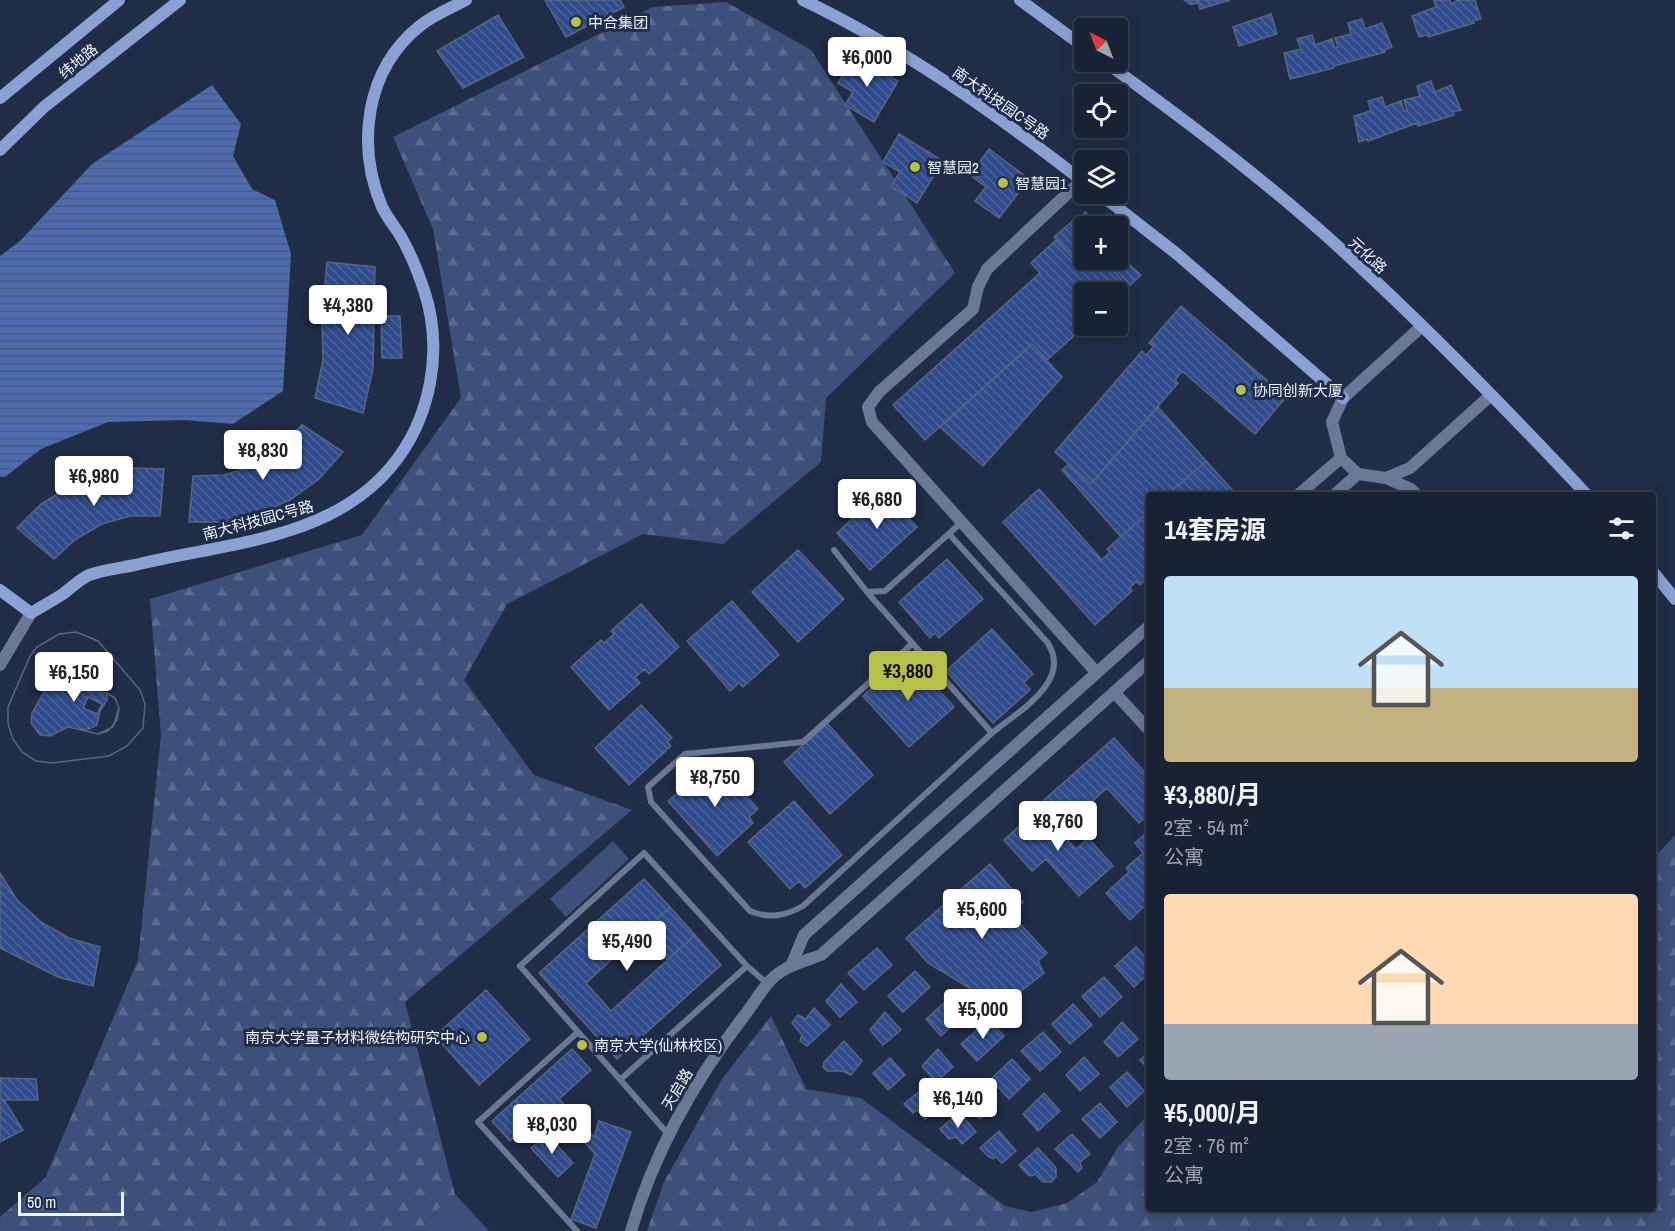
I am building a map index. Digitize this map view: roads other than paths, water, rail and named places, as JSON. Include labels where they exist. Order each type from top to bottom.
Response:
[{"type":"street","name":"纬地路","points":[[0,98],[119,0]]},
{"type":"street","name":"纬地路","points":[[0,150],[44,107],[180,0]]},
{"type":"street","name":"南大科技园C号路","points":[[31,613],[88,576],[236,543],[318,521],[366,492],[403,451],[426,400],[433,364],[432,327],[418,274],[401,236],[383,210],[373,184],[367,156],[368,114],[379,81],[396,52],[421,25],[466,0]]},
{"type":"street","name":"南大科技园C号路","points":[[804,0],[858,26],[1006,123],[1074,174]]},
{"type":"street","points":[[1020,0],[1074,39]]},
{"type":"street","name":"元化路","points":[[1118,72],[1254,175],[1356,263],[1491,395],[1584,492]]},
{"type":"street","points":[[1074,189],[987,269],[978,287],[973,309],[879,392],[868,407],[872,422],[1096,672]]},
{"type":"street","points":[[1113,204],[1177,254],[1342,399]]},
{"type":"street","points":[[1414,492],[1386,478],[1358,474],[1341,458],[1332,422],[1342,399],[1421,327]]},
{"type":"street","points":[[1386,478],[1410,468],[1491,395]]},
{"type":"street","points":[[1301,492],[1341,458]]},
{"type":"street","points":[[1337,492],[1358,474]]},
{"type":"street","points":[[1656,576],[1675,599]]},
{"type":"street","points":[[0,590],[31,613],[0,665]]},
{"type":"street","points":[[792,966],[804,935],[1146,629]]},
{"type":"street","points":[[772,981],[792,966],[821,955],[1146,664]]},
{"type":"street","points":[[1114,692],[1146,727]]},
{"type":"street","name":"天启路","points":[[630,1231],[643,1190],[668,1134],[715,1054],[772,981]]},
{"type":"lane","points":[[867,592],[885,591],[962,522]]},
{"type":"lane","points":[[912,644],[803,742],[685,754],[648,787],[651,802],[750,911],[766,916],[784,915],[803,906],[1047,685],[1054,673],[1055,660],[1047,642],[949,534]]},
{"type":"lane","points":[[834,550],[867,592],[992,734]]},
{"type":"lane","points":[[668,1134],[520,966],[644,853],[747,966],[772,981]]},
{"type":"lane","points":[[621,1079],[747,966]]},
{"type":"lane","points":[[578,1032],[478,1122],[578,1231]]},
{"type":"place","name":"中合集团","points":[[576,22]]},
{"type":"place","name":"智慧园2","points":[[915,167]]},
{"type":"place","name":"智慧园1","points":[[1003,183]]},
{"type":"place","name":"协同创新大厦","points":[[1241,390]]},
{"type":"place","name":"南京大学量子材料微结构研究中心","points":[[482,1037]]},
{"type":"place","name":"南京大学(仙林校区)","points":[[582,1045]]}]
